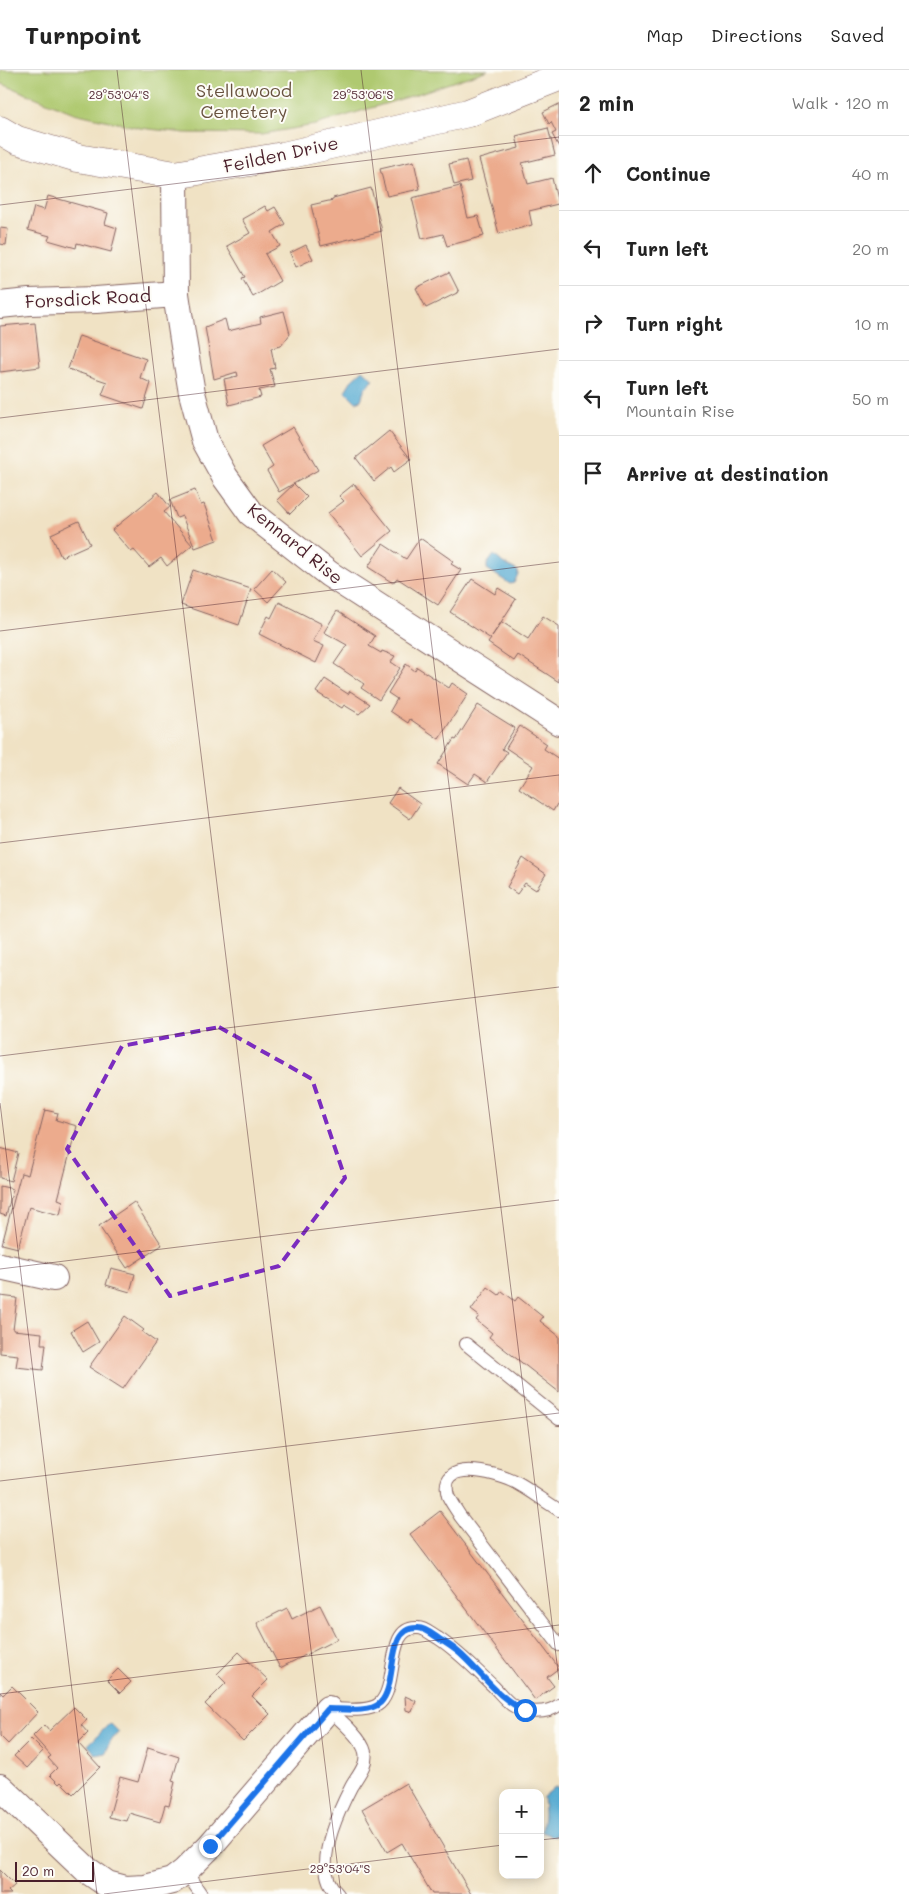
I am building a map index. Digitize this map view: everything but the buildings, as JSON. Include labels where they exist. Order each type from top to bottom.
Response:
[{"type":"street","name":"Feilden Drive","points":[[0,130],[17,140],[78,158],[175,175],[283,156],[468,113],[559,76]]},
{"type":"street","name":"Kennard Rise","points":[[175,175],[176,294],[192,393],[205,441],[225,477],[251,513],[329,574],[559,722]]},
{"type":"street","name":"Forsdick Road","points":[[0,305],[176,294]]},
{"type":"street","points":[[0,1266],[54,1278]]},
{"type":"street","points":[[0,1786],[87,1870],[107,1884],[126,1889],[145,1888],[172,1881],[185,1871],[222,1832],[328,1709]]},
{"type":"lane","points":[[466,1344],[559,1419]]},
{"type":"lane","points":[[559,1510],[514,1481],[492,1473],[463,1470],[450,1478],[447,1485],[448,1495],[460,1516],[559,1645]]},
{"type":"lane","points":[[328,1709],[366,1709],[380,1704],[387,1691],[393,1671],[396,1643],[401,1633],[409,1628],[420,1628],[456,1650],[512,1705],[537,1712],[559,1705]]},
{"type":"lane","points":[[328,1709],[364,1747],[366,1755],[362,1769],[338,1816],[325,1856],[330,1883],[338,1894]]},
{"type":"lane","points":[[185,1871],[201,1894]]},
{"type":"highlighted area","points":[[219,1027],[312,1079],[345,1178],[279,1266],[170,1296],[67,1149],[122,1046]]},
{"type":"green space","name":"Stellawood Cemetery","points":[[0,70],[488,70],[315,125],[261,134],[185,133],[140,128],[74,113],[0,83]]},
{"type":"water","points":[[363,370],[374,380],[365,388],[361,400],[356,402],[345,391],[351,381]]},
{"type":"water","points":[[494,555],[503,563],[518,571],[514,583],[510,584],[487,569],[487,564]]},
{"type":"water","points":[[110,1723],[119,1732],[109,1743],[106,1753],[96,1755],[88,1745]]},
{"type":"water","points":[[555,1787],[559,1788],[559,1827],[555,1837],[544,1833],[544,1796]]},
{"type":"route","points":[[210,1846],[328,1709],[366,1709],[380,1704],[387,1691],[393,1671],[396,1643],[401,1633],[409,1628],[420,1628],[429,1632],[456,1650],[512,1705],[525,1710]]}]
